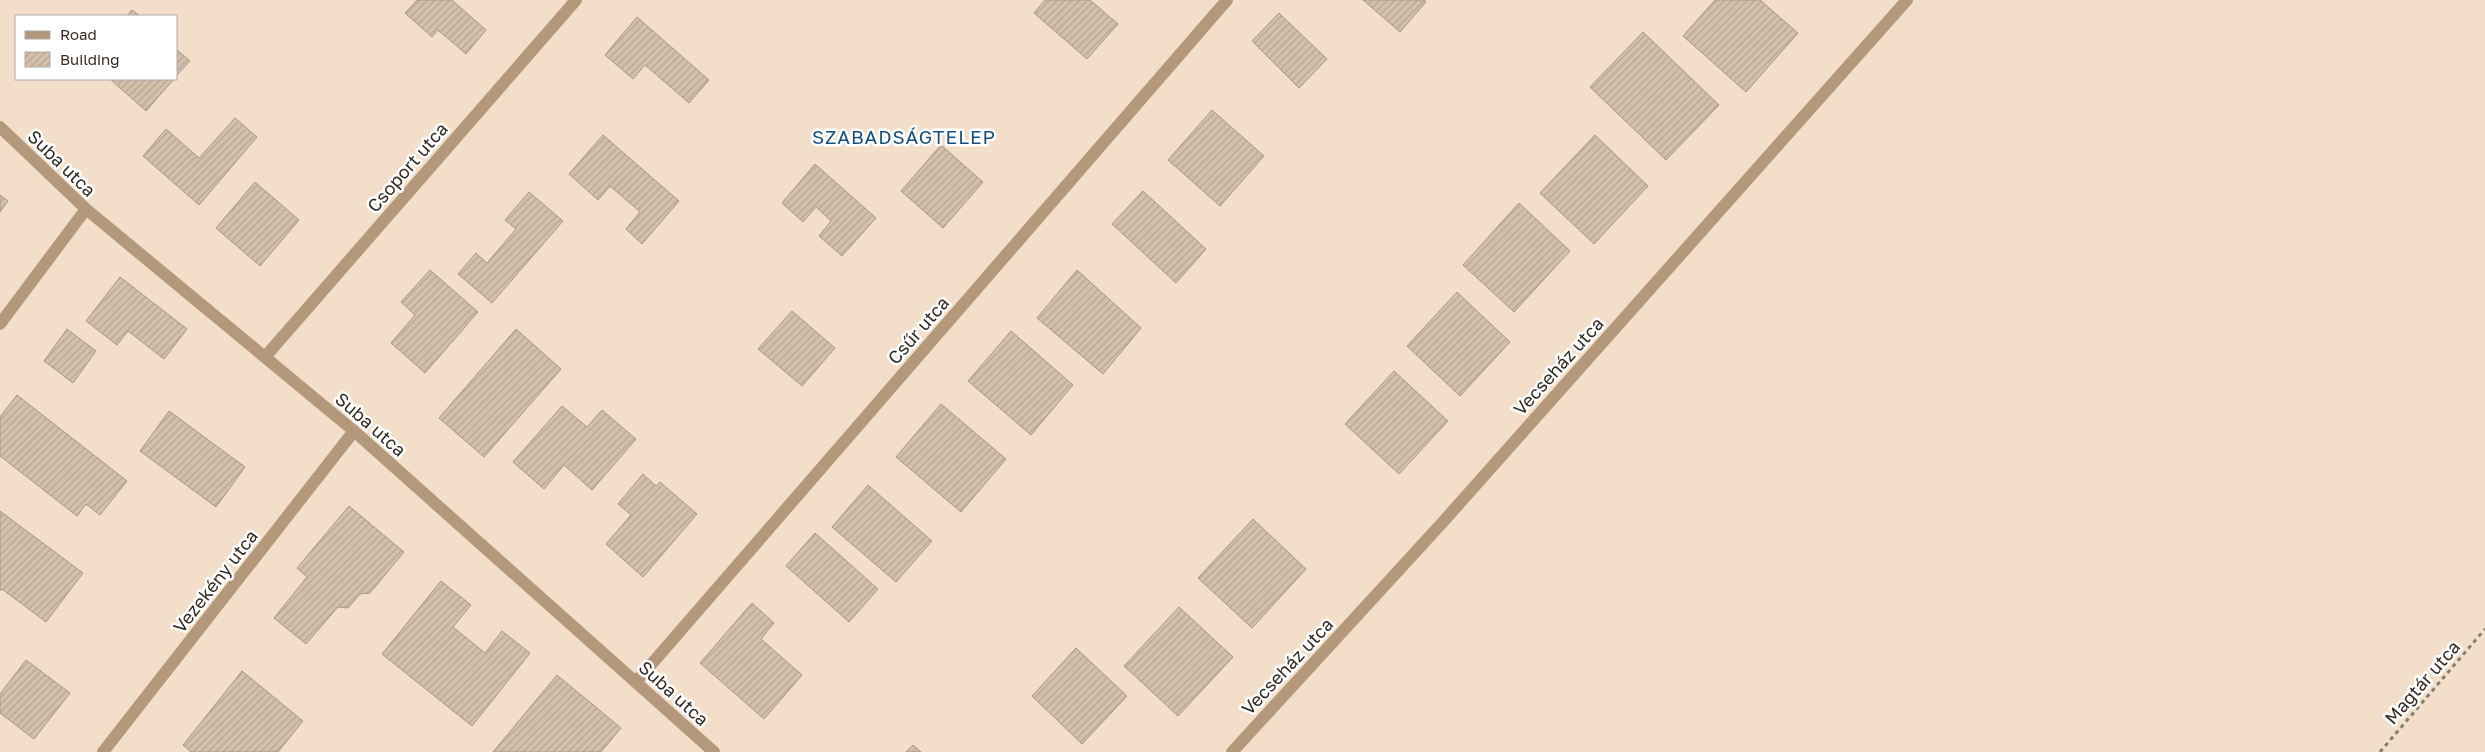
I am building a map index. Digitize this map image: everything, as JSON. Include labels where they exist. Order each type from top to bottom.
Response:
[{"type":"street","name":"Csoport utca","points":[[265,357],[576,0]]},
{"type":"street","name":"Csűr utca","points":[[636,682],[1227,0]]},
{"type":"street","name":"Vecseház utca","points":[[1232,752],[1442,523],[1907,0]]},
{"type":"street","name":"Suba utca","points":[[0,127],[86,210],[354,431],[714,752]]},
{"type":"street","points":[[0,324],[86,210]]},
{"type":"street","name":"Vezekény utca","points":[[102,752],[354,431]]},
{"type":"path","name":"Magtár utca","points":[[2380,752],[2485,629]]},
{"type":"building","points":[[417,0],[452,0],[486,30],[466,54],[438,30],[432,37],[405,13]]},
{"type":"building","points":[[1045,0],[1090,0],[1118,24],[1087,59],[1034,13]]},
{"type":"building","points":[[1363,0],[1424,0],[1426,2],[1400,32]]},
{"type":"building","points":[[1715,0],[1760,0],[1798,33],[1746,92],[1683,36]]},
{"type":"building","points":[[132,10],[139,15],[128,15]]},
{"type":"building","points":[[1279,13],[1327,59],[1299,88],[1252,41]]},
{"type":"building","points":[[637,17],[709,80],[689,103],[645,65],[633,79],[605,55]]},
{"type":"building","points":[[1643,32],[1719,105],[1666,160],[1590,87]]},
{"type":"building","points":[[178,51],[190,61],[178,74]]},
{"type":"building","points":[[111,80],[173,80],[146,111]]},
{"type":"building","points":[[1212,110],[1264,156],[1220,206],[1168,160]]},
{"type":"building","points":[[235,118],[257,137],[199,205],[143,156],[166,129],[199,158]]},
{"type":"building","points":[[603,135],[679,201],[642,244],[626,229],[640,212],[610,186],[598,200],[569,174]]},
{"type":"building","points":[[1595,135],[1648,186],[1594,244],[1540,193]]},
{"type":"building","points":[[941,145],[983,182],[943,228],[901,191]]},
{"type":"building","points":[[815,164],[876,218],[842,256],[819,236],[831,221],[816,207],[803,222],[782,203]]},
{"type":"building","points":[[255,182],[299,220],[260,266],[216,228]]},
{"type":"building","points":[[1143,191],[1206,249],[1176,283],[1112,224]]},
{"type":"building","points":[[529,192],[563,221],[492,303],[458,274],[476,253],[487,263],[516,229],[505,220]]},
{"type":"building","points":[[0,195],[8,201],[0,212]]},
{"type":"building","points":[[1519,203],[1570,251],[1514,312],[1463,265]]},
{"type":"building","points":[[430,270],[478,312],[425,373],[391,343],[415,315],[401,302]]},
{"type":"building","points":[[1077,270],[1141,328],[1103,374],[1037,318]]},
{"type":"building","points":[[120,277],[187,329],[164,359],[128,331],[117,345],[86,321]]},
{"type":"building","points":[[1457,292],[1510,342],[1460,396],[1407,346]]},
{"type":"building","points":[[792,311],[835,348],[802,386],[758,349]]},
{"type":"building","points":[[67,329],[96,351],[73,383],[44,361]]},
{"type":"building","points":[[516,329],[561,369],[484,457],[439,418]]},
{"type":"building","points":[[1011,331],[1073,385],[1031,435],[968,381]]},
{"type":"building","points":[[1394,371],[1448,421],[1399,474],[1345,424]]},
{"type":"building","points":[[17,395],[127,481],[100,515],[86,504],[77,516],[0,456],[0,417]]},
{"type":"building","points":[[941,404],[1006,459],[961,512],[896,457]]},
{"type":"building","points":[[562,406],[587,427],[602,410],[636,439],[592,490],[564,465],[544,489],[513,462]]},
{"type":"building","points":[[169,411],[245,467],[216,507],[140,451]]},
{"type":"building","points":[[643,474],[656,486],[660,482],[697,514],[643,577],[606,544],[631,515],[618,504]]},
{"type":"building","points":[[868,485],[932,541],[896,582],[832,527]]},
{"type":"building","points":[[349,506],[404,552],[370,593],[360,594],[348,608],[338,607],[306,644],[274,618],[307,577],[297,568]]},
{"type":"building","points":[[0,511],[83,573],[46,622],[2,589],[0,591]]},
{"type":"building","points":[[1253,519],[1306,569],[1252,628],[1198,578]]},
{"type":"building","points":[[815,533],[878,589],[849,622],[786,566]]},
{"type":"building","points":[[441,581],[471,605],[453,627],[485,653],[502,631],[530,653],[472,726],[382,654]]},
{"type":"building","points":[[752,603],[774,623],[761,639],[802,675],[764,719],[700,663]]},
{"type":"building","points":[[1179,607],[1233,657],[1178,716],[1124,666]]},
{"type":"building","points":[[1076,648],[1127,696],[1082,744],[1032,696]]},
{"type":"building","points":[[26,660],[70,693],[34,739],[0,713],[0,694]]},
{"type":"building","points":[[242,671],[303,721],[278,752],[191,752],[183,745]]},
{"type":"building","points":[[557,675],[621,728],[601,752],[493,752]]},
{"type":"building","points":[[913,745],[921,752],[906,752]]},
{"type":"district","name":"SZABADSÁGTELEP","points":[[904,136]]}]
